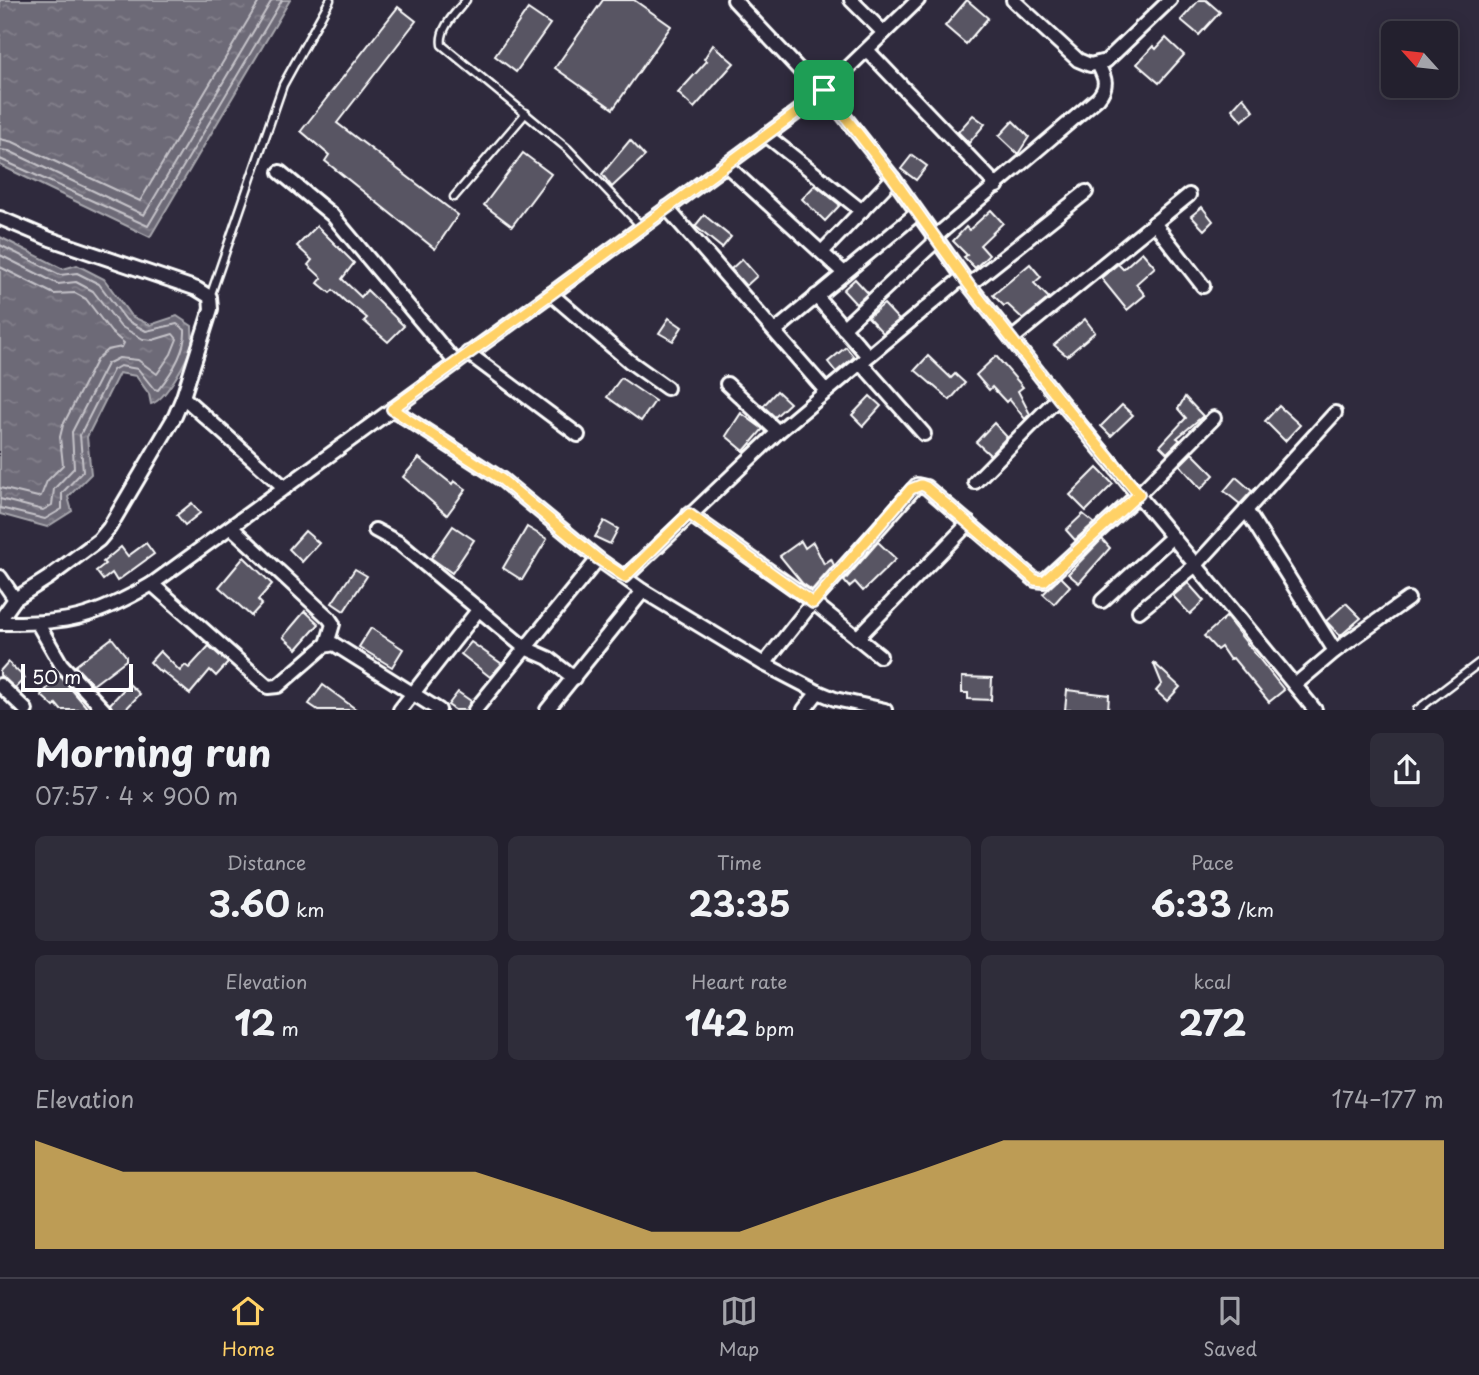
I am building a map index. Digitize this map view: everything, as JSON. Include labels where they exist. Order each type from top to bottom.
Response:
[{"type":"street","points":[[0,218],[50,239],[197,289],[210,297],[211,309],[183,397],[161,442],[109,528],[88,549],[15,598],[0,622],[38,624],[76,619],[100,612],[152,584],[803,108],[811,94],[808,79],[734,0]]},
{"type":"street","points":[[851,0],[884,33]]},
{"type":"street","points":[[811,94],[824,90],[918,0]]},
{"type":"street","points":[[1013,0],[1078,60],[1090,65],[1106,61],[1170,0]]},
{"type":"street","points":[[867,50],[997,186]]},
{"type":"street","points":[[843,328],[936,239],[1104,91],[1106,79],[1098,64]]},
{"type":"street","points":[[824,90],[893,178],[966,281],[1058,398],[1315,710]]},
{"type":"street","points":[[766,135],[862,211]]},
{"type":"street","points":[[726,164],[844,273]]},
{"type":"street","points":[[281,172],[332,215],[456,363]]},
{"type":"street","points":[[822,252],[893,178]]},
{"type":"street","points":[[625,577],[689,514],[826,391],[966,281],[1086,192]]},
{"type":"street","points":[[1013,338],[1189,195]]},
{"type":"street","points":[[667,208],[826,391]]},
{"type":"street","points":[[775,331],[917,213]]},
{"type":"street","points":[[1154,223],[1203,286]]},
{"type":"street","points":[[551,294],[629,361],[667,388]]},
{"type":"street","points":[[816,296],[924,434]]},
{"type":"street","points":[[468,354],[578,435]]},
{"type":"street","points":[[727,384],[778,432]]},
{"type":"street","points":[[183,397],[285,488]]},
{"type":"street","points":[[975,482],[1058,398]]},
{"type":"street","points":[[392,409],[501,479],[598,559],[643,591],[764,664],[818,692],[859,707],[885,710]]},
{"type":"street","points":[[1139,611],[1197,564],[1335,413]]},
{"type":"street","points":[[764,664],[813,603],[917,485],[926,487],[1035,580],[1044,581],[1139,494],[1214,418]]},
{"type":"street","points":[[1246,510],[1335,650]]},
{"type":"street","points":[[689,514],[813,603],[880,656]]},
{"type":"street","points":[[857,638],[969,523]]},
{"type":"street","points":[[152,584],[268,687],[278,686],[327,644],[333,624],[231,527]]},
{"type":"street","points":[[374,530],[398,543],[524,648],[548,658],[574,678]]},
{"type":"street","points":[[1102,601],[1172,537]]},
{"type":"street","points":[[475,710],[598,559]]},
{"type":"street","points":[[0,577],[15,598]]},
{"type":"street","points":[[547,710],[643,591]]},
{"type":"street","points":[[1296,684],[1335,650],[1408,598]]},
{"type":"street","points":[[400,710],[479,609]]},
{"type":"street","points":[[38,624],[52,653],[104,710]]},
{"type":"street","points":[[327,644],[341,648],[439,710]]},
{"type":"street","points":[[0,685],[17,708]]},
{"type":"street","points":[[804,710],[818,692]]},
{"type":"lane","points":[[210,297],[279,96],[295,59],[330,0]]},
{"type":"lane","points":[[466,0],[443,30],[440,38],[442,45],[568,149],[642,227]]},
{"type":"lane","points":[[454,197],[526,113]]},
{"type":"lane","points":[[1417,710],[1479,663]]},
{"type":"water","points":[[0,0],[290,0],[150,237],[0,165]]},
{"type":"water","points":[[0,237],[63,269],[77,265],[104,279],[131,316],[150,325],[177,316],[192,326],[192,343],[186,358],[176,378],[157,401],[151,404],[149,394],[136,376],[119,373],[87,437],[91,474],[68,497],[72,511],[47,527],[0,514]]},
{"type":"building","points":[[603,0],[634,0],[671,26],[613,109],[555,68]]},
{"type":"building","points":[[967,0],[988,18],[966,44],[945,26]]},
{"type":"building","points":[[1199,0],[1206,0],[1220,12],[1199,35],[1181,20]]},
{"type":"building","points":[[398,7],[416,21],[337,123],[458,215],[435,249],[325,161],[329,155],[301,131]]},
{"type":"building","points":[[528,9],[550,24],[516,72],[495,56]]},
{"type":"building","points":[[1166,38],[1184,55],[1159,83],[1137,64],[1153,46],[1156,49]]},
{"type":"building","points":[[713,45],[734,63],[694,108],[678,93],[707,61],[704,59]]},
{"type":"building","points":[[1243,97],[1254,111],[1242,121],[1232,109]]},
{"type":"building","points":[[973,115],[985,124],[969,143],[958,132]]},
{"type":"building","points":[[1013,121],[1029,137],[1018,154],[999,136]]},
{"type":"building","points":[[630,140],[645,156],[612,187],[602,174]]},
{"type":"building","points":[[523,153],[551,174],[512,226],[484,205]]},
{"type":"building","points":[[912,155],[927,166],[916,180],[901,169]]},
{"type":"building","points":[[815,185],[840,205],[825,221],[802,199]]},
{"type":"building","points":[[1202,207],[1213,221],[1204,230],[1191,216]]},
{"type":"building","points":[[991,210],[1003,223],[980,245],[989,255],[975,268],[953,241],[966,227],[969,230]]},
{"type":"building","points":[[704,215],[731,237],[722,248],[695,226]]},
{"type":"building","points":[[317,226],[354,263],[342,279],[361,297],[367,290],[404,326],[388,342],[364,321],[367,318],[333,290],[330,293],[318,283],[322,278],[308,265],[312,260],[297,246]]},
{"type":"building","points":[[1142,252],[1155,267],[1136,284],[1145,295],[1127,310],[1101,278],[1118,264],[1123,269]]},
{"type":"building","points":[[742,259],[757,276],[746,286],[731,269]]},
{"type":"building","points":[[1030,264],[1041,277],[1034,283],[1049,298],[1023,319],[993,295]]},
{"type":"building","points":[[855,279],[868,293],[856,304],[843,290]]},
{"type":"building","points":[[884,304],[899,320],[883,333],[868,317]]},
{"type":"building","points":[[669,318],[682,327],[673,341],[659,333]]},
{"type":"building","points":[[1085,319],[1095,332],[1067,356],[1054,345]]},
{"type":"building","points":[[846,347],[854,357],[836,372],[828,362]]},
{"type":"building","points":[[928,356],[951,378],[955,374],[965,383],[950,400],[915,370]]},
{"type":"building","points":[[996,356],[1023,387],[1018,391],[1030,414],[1025,419],[1009,399],[1006,402],[992,387],[989,390],[976,375]]},
{"type":"building","points":[[621,378],[655,401],[641,421],[607,397]]},
{"type":"building","points":[[777,391],[790,403],[775,417],[763,406]]},
{"type":"building","points":[[870,396],[881,406],[863,426],[852,415]]},
{"type":"building","points":[[1185,397],[1203,416],[1177,438],[1180,440],[1167,453],[1160,446],[1186,418],[1178,409]]},
{"type":"building","points":[[1122,405],[1133,415],[1111,436],[1101,426]]},
{"type":"building","points":[[1279,406],[1300,425],[1285,441],[1265,421]]},
{"type":"building","points":[[741,413],[763,429],[744,451],[726,436]]},
{"type":"building","points":[[994,423],[1007,437],[990,455],[976,442]]},
{"type":"building","points":[[1192,453],[1214,475],[1201,489],[1180,465]]},
{"type":"building","points":[[419,458],[452,484],[454,481],[466,489],[447,515],[403,477]]},
{"type":"building","points":[[1097,468],[1113,484],[1086,511],[1070,495]]},
{"type":"building","points":[[1236,477],[1252,491],[1240,504],[1224,491]]},
{"type":"building","points":[[192,503],[200,513],[185,525],[177,515]]},
{"type":"building","points":[[1083,514],[1094,523],[1075,540],[1066,530]]},
{"type":"building","points":[[604,521],[618,529],[610,544],[595,537]]},
{"type":"building","points":[[453,526],[474,540],[452,573],[431,558]]},
{"type":"building","points":[[527,527],[547,539],[522,580],[503,568]]},
{"type":"building","points":[[305,531],[319,543],[302,562],[289,549]]},
{"type":"building","points":[[1102,539],[1110,548],[1079,583],[1068,574]]},
{"type":"building","points":[[801,541],[805,548],[813,542],[824,564],[831,559],[834,565],[812,590],[802,583],[780,556]]},
{"type":"building","points":[[878,542],[896,559],[863,591],[855,582],[849,587],[844,581]]},
{"type":"building","points":[[146,543],[154,554],[117,581],[112,573],[103,580],[96,571],[121,547],[128,556]]},
{"type":"building","points":[[244,557],[272,584],[258,600],[262,604],[251,616],[219,587]]},
{"type":"building","points":[[355,569],[367,576],[344,611],[332,603]]},
{"type":"building","points":[[1061,577],[1070,586],[1054,604],[1043,594]]},
{"type":"building","points":[[1188,583],[1204,601],[1190,614],[1173,596]]},
{"type":"building","points":[[1346,603],[1361,618],[1340,636],[1326,621]]},
{"type":"building","points":[[305,611],[319,624],[297,649],[283,637]]},
{"type":"building","points":[[1226,617],[1284,690],[1269,702],[1233,658],[1230,660],[1221,647],[1217,650],[1204,636]]},
{"type":"building","points":[[371,628],[403,649],[392,667],[359,647]]},
{"type":"building","points":[[112,638],[126,656],[126,660],[93,685],[75,666]]},
{"type":"building","points":[[471,642],[502,664],[490,677],[461,654]]},
{"type":"building","points":[[209,646],[228,663],[216,676],[210,670],[190,694],[150,662],[160,651],[180,671],[185,665],[189,668]]},
{"type":"building","points":[[8,662],[25,678],[15,688],[0,675]]},
{"type":"building","points":[[1153,662],[1180,687],[1167,701],[1156,691],[1162,684]]},
{"type":"building","points":[[61,677],[89,710],[61,710],[41,695]]},
{"type":"building","points":[[962,677],[992,678],[991,700],[968,699],[968,693],[962,693]]},
{"type":"building","points":[[129,684],[140,694],[125,710],[113,710],[110,704]]},
{"type":"building","points":[[323,685],[357,710],[318,710],[309,704]]},
{"type":"building","points":[[1067,690],[1109,695],[1108,710],[1065,710]]},
{"type":"building","points":[[458,692],[471,701],[466,710],[455,710],[448,705]]},
{"type":"route","points":[[824,90],[893,178],[969,285],[1058,398],[1139,494],[1049,579],[1035,580],[921,485],[911,489],[813,603],[689,514],[625,577],[598,559],[501,479],[392,409],[803,108],[811,94],[824,90]]}]
